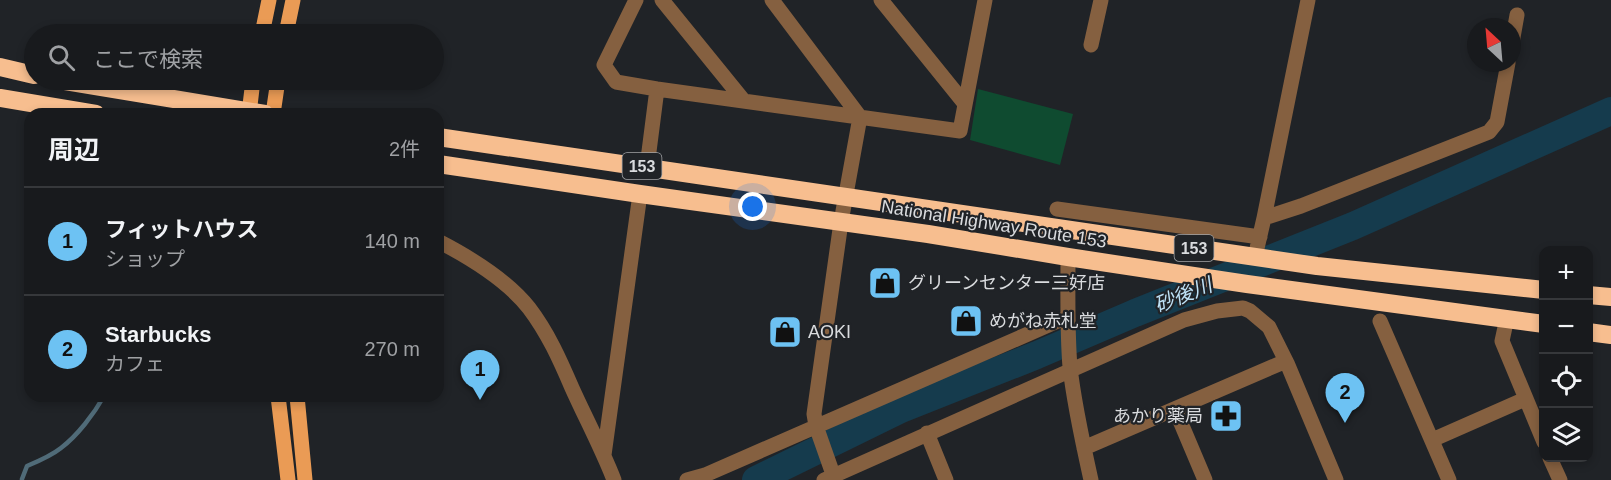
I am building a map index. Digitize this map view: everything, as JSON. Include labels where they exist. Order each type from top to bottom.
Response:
[{"type":"highway","points":[[0,67],[24,73]]},
{"type":"highway","points":[[118,90],[224,108]]},
{"type":"highway","points":[[0,98],[60,108]]},
{"type":"highway","name":"National Highway Route 153","points":[[444,138],[1317,266],[1539,289]]},
{"type":"highway","name":"National Highway Route 153","points":[[444,165],[928,234],[1247,284],[1539,323]]},
{"type":"highway","points":[[1593,295],[1611,297]]},
{"type":"highway","points":[[1593,333],[1611,335]]},
{"type":"main road","points":[[264,24],[269,0]]},
{"type":"main road","points":[[288,24],[293,0]]},
{"type":"main road","points":[[253,90],[254,108]]},
{"type":"main road","points":[[274,108],[277,90]]},
{"type":"main road","points":[[279,402],[288,480]]},
{"type":"main road","points":[[298,402],[305,480]]},
{"type":"street","points":[[636,0],[604,65],[616,82],[960,131],[985,0]]},
{"type":"street","points":[[662,0],[744,101]]},
{"type":"street","points":[[773,0],[860,117],[841,222],[814,414],[831,479],[927,433],[1184,320],[1217,311],[1243,308],[1269,327],[1336,480]]},
{"type":"street","points":[[881,0],[965,104]]},
{"type":"street","points":[[1091,45],[1101,0]]},
{"type":"street","points":[[1255,257],[1308,0]]},
{"type":"street","points":[[1264,218],[1301,206],[1489,132],[1497,122],[1506,72]]},
{"type":"street","points":[[646,167],[657,89]]},
{"type":"street","points":[[604,455],[640,194]]},
{"type":"street","points":[[1057,209],[1260,237]]},
{"type":"street","points":[[444,244],[468,256],[528,307],[557,353],[614,480]]},
{"type":"street","points":[[1068,257],[1067,317],[1071,370],[1091,480]]},
{"type":"street","points":[[1243,308],[1247,284]]},
{"type":"street","points":[[687,480],[705,475],[1067,317]]},
{"type":"street","points":[[1507,318],[1502,341],[1539,431]]},
{"type":"street","points":[[1380,321],[1449,480]]},
{"type":"street","points":[[1084,448],[1286,362]]},
{"type":"street","points":[[1432,440],[1525,399]]},
{"type":"street","points":[[1175,409],[1205,480]]},
{"type":"street","points":[[927,433],[946,480]]},
{"type":"street","points":[[1552,462],[1560,480]]},
{"type":"green space","points":[[978,89],[1073,114],[1060,165],[970,140]]},
{"type":"waterway","name":"砂後川","points":[[756,480],[901,409],[1353,226],[1611,111]]},
{"type":"waterway","points":[[22,479],[27,466],[61,448],[73,437],[100,402]]},
{"type":"place","name":"グリーンセンター三好店","points":[[885,283]]},
{"type":"place","name":"めがね赤札堂","points":[[966,321]]},
{"type":"place","name":"AOKI","points":[[785,332]]},
{"type":"place","name":"フィットハウス","points":[[480,400]]},
{"type":"place","name":"あかり薬局","points":[[1226,416]]},
{"type":"place","name":"Starbucks","points":[[1345,423]]}]
